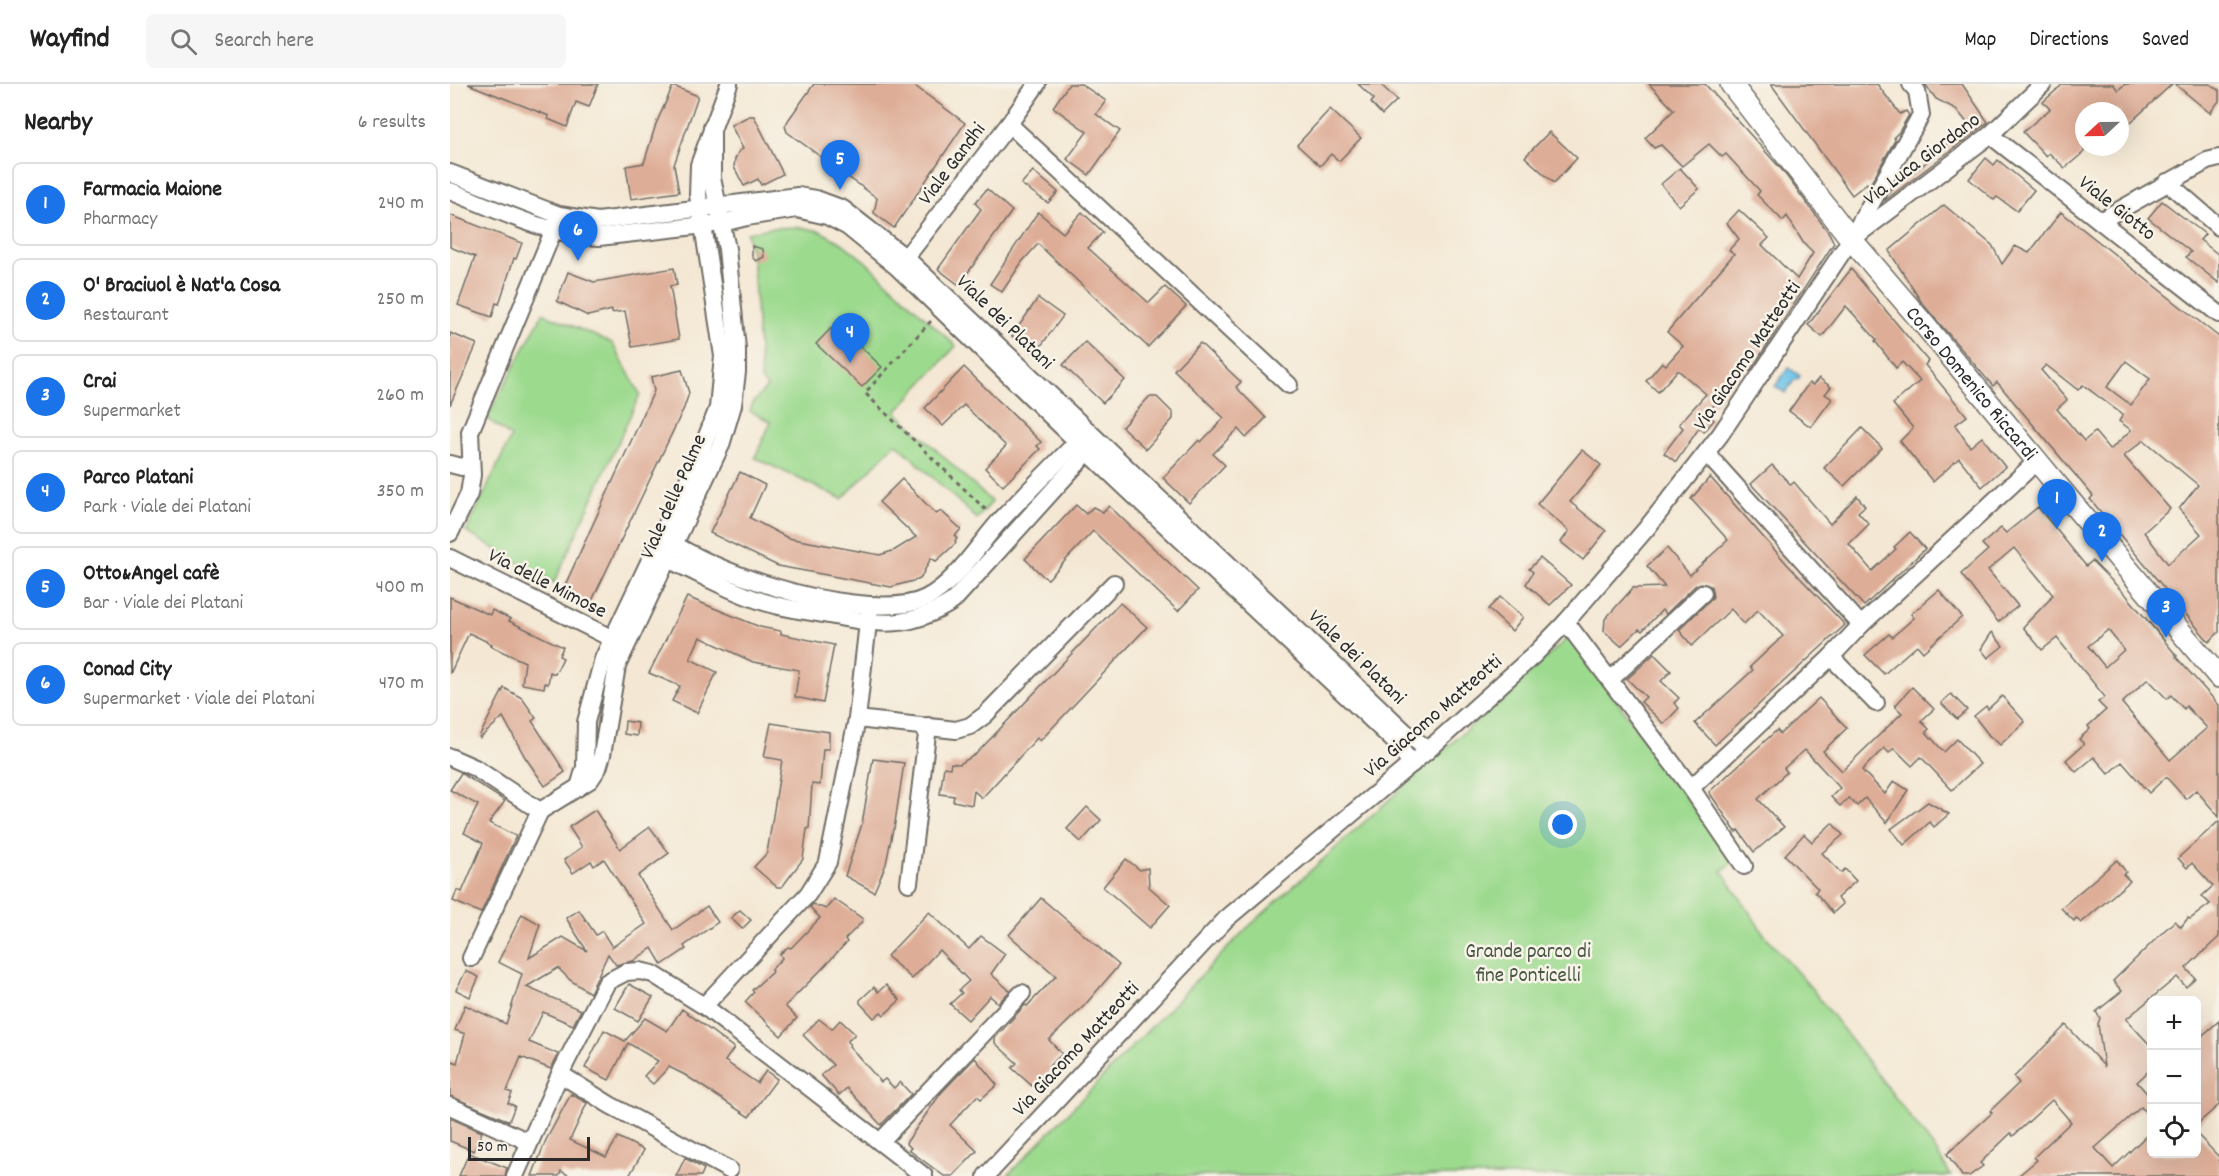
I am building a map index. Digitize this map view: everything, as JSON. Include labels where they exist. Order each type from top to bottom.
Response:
[{"type":"main road","name":"Corso Domenico Riccardi","points":[[1736,86],[1851,239],[1923,322],[2037,461],[2216,667]]},
{"type":"street","name":"Viale delle Palme","points":[[665,549],[718,408],[723,356],[701,217],[699,165],[729,84]]},
{"type":"street","name":"Viale Gandhi","points":[[902,263],[1037,84]]},
{"type":"street","points":[[1851,239],[1921,115],[1917,91],[1911,84]]},
{"type":"street","name":"Via Luca Giordano","points":[[1851,239],[1990,135],[2043,84]]},
{"type":"street","points":[[1009,124],[1289,385]]},
{"type":"street","name":"Viale delle Palme","points":[[540,811],[590,780],[598,768],[602,755],[618,642],[721,445],[733,405],[737,349],[727,249],[712,178],[712,127]]},
{"type":"street","name":"Viale Giotto","points":[[1990,135],[2219,314]]},
{"type":"street","points":[[2100,221],[2207,161],[2219,159]]},
{"type":"street","name":"Viale dei Platani","points":[[450,173],[556,223]]},
{"type":"street","points":[[2167,182],[2219,227]]},
{"type":"street","name":"Viale dei Platani","points":[[450,191],[599,237],[701,217],[719,215],[747,217],[798,209],[826,216],[848,227],[902,263],[1088,441],[1394,741],[1412,764]]},
{"type":"street","points":[[450,533],[469,494],[472,475],[470,432],[556,223]]},
{"type":"street","name":"Via Giacomo Matteotti","points":[[986,1176],[1226,919],[1412,764],[1535,654],[1566,622],[1646,529],[1707,453],[1851,239]]},
{"type":"street","name":"Viale dei Platani","points":[[902,263],[941,310],[1088,441],[1404,731],[1428,750]]},
{"type":"street","points":[[665,549],[779,589],[870,605],[910,604],[925,599],[942,588],[999,522],[1088,441]]},
{"type":"street","points":[[665,549],[740,593],[775,605],[867,623],[914,621],[933,614],[953,601],[1088,441]]},
{"type":"street","points":[[1707,453],[1861,626]]},
{"type":"street","points":[[1691,788],[2037,461]]},
{"type":"street","points":[[450,464],[462,467],[471,463]]},
{"type":"street","name":"Via delle Mimose","points":[[450,558],[618,642]]},
{"type":"street","points":[[856,719],[956,730],[970,726],[985,715],[1114,583]]},
{"type":"street","points":[[1610,681],[1703,593]]},
{"type":"street","points":[[704,1006],[808,894],[828,862],[856,719],[870,605]]},
{"type":"street","points":[[1566,622],[1691,788],[1744,866]]},
{"type":"street","points":[[1831,657],[1875,703]]},
{"type":"street","points":[[909,883],[928,726]]},
{"type":"street","points":[[450,757],[475,768],[540,811],[471,958]]},
{"type":"street","points":[[515,1176],[560,1074],[601,990],[607,982],[626,972],[640,970],[653,974],[704,1006],[924,1176]]},
{"type":"street","points":[[880,1142],[1022,993]]},
{"type":"street","points":[[560,1074],[610,1105],[729,1170]]},
{"type":"street","points":[[450,1106],[529,1142]]},
{"type":"path","points":[[941,310],[865,393],[994,518]]},
{"type":"green space","points":[[800,227],[820,231],[842,243],[865,261],[956,346],[896,412],[992,502],[977,519],[896,443],[842,499],[755,458],[771,422],[750,411],[753,403],[767,387],[761,380],[753,265],[747,233],[770,228]]},
{"type":"green space","points":[[543,313],[612,343],[640,394],[554,583],[466,532],[511,437],[487,418]]},
{"type":"green space","name":"Grande parco di fine Ponticelli","points":[[1570,636],[1733,862],[1722,871],[1764,934],[1812,989],[1934,1148],[1951,1176],[1007,1176],[1246,929]]},
{"type":"water","points":[[1789,368],[1800,376],[1785,393],[1775,386]]},
{"type":"building","points":[[468,84],[598,84],[589,107],[576,102],[567,127],[548,119],[549,116]]},
{"type":"building","points":[[814,84],[912,84],[965,123],[894,228],[874,213],[877,198],[787,132],[785,126]]},
{"type":"building","points":[[1069,84],[1081,84],[1106,101],[1096,114],[1120,131],[1089,175],[1067,159],[1087,132],[1053,107]]},
{"type":"building","points":[[1358,84],[1380,84],[1397,100],[1382,115],[1371,103],[1374,99]]},
{"type":"building","points":[[1649,84],[1705,84],[1782,170],[1834,243],[1750,371],[1747,368],[1706,414],[1714,420],[1704,432],[1699,428],[1676,462],[1664,453],[1683,428],[1679,424],[1706,394],[1679,371],[1658,392],[1646,381],[1662,362],[1666,365],[1683,346],[1667,332],[1734,254],[1729,250],[1739,239],[1727,223],[1739,210],[1769,238],[1762,245],[1797,279],[1813,253],[1804,244],[1787,216],[1783,221],[1757,195],[1760,191],[1726,154],[1722,157],[1709,144],[1682,166],[1661,145],[1654,148],[1645,138],[1674,110]]},
{"type":"building","points":[[1771,84],[1877,84],[1900,114],[1906,111],[1909,115],[1894,137],[1895,140],[1869,186],[1867,183],[1852,195]]},
{"type":"building","points":[[1925,84],[1962,84],[1988,122],[1884,201],[1904,167],[1907,176],[1969,125],[1956,109],[1936,99]]},
{"type":"building","points":[[2063,84],[2113,84],[2118,90],[2125,84],[2172,84],[2129,124],[2129,102],[2075,102],[2075,156],[2079,156],[2065,168],[2049,153],[2046,156],[2023,132],[2050,109],[2043,102]]},
{"type":"building","points":[[2175,84],[2210,84],[2219,90],[2219,101],[2210,113]]},
{"type":"building","points":[[673,86],[698,96],[674,165],[679,192],[631,199],[626,166],[644,163],[656,124]]},
{"type":"building","points":[[1330,109],[1361,138],[1339,161],[1331,154],[1320,166],[1297,145]]},
{"type":"building","points":[[749,116],[754,116],[783,174],[761,185],[758,179],[744,186],[734,167],[739,151],[743,149],[731,125]]},
{"type":"building","points":[[1549,132],[1577,158],[1554,183],[1525,157]]},
{"type":"building","points":[[1986,158],[1994,165],[1998,160],[2034,190],[2017,211],[1997,197],[1994,200],[1969,179]]},
{"type":"building","points":[[1680,168],[1699,189],[1679,206],[1661,184]]},
{"type":"building","points":[[1033,171],[1058,192],[1048,203],[1021,184]]},
{"type":"building","points":[[987,189],[1012,211],[959,285],[938,269],[981,209],[975,203]]},
{"type":"building","points":[[2162,201],[2205,234],[2200,240],[2219,255],[2219,283],[2186,257],[2191,252],[2148,218]]},
{"type":"building","points":[[1944,205],[1992,245],[2002,264],[2015,246],[2029,253],[2061,212],[2219,337],[2219,632],[2209,642],[2090,499],[2093,496],[1997,382],[1993,386],[1922,303],[1889,251]],"holes":[[[2126,361],[2150,379],[2131,405],[2107,387]],[[2046,365],[2078,390],[2083,385],[2123,415],[2119,421],[2131,430],[2110,450],[2095,432],[2084,441],[2057,409],[2067,400],[2041,370]],[[2144,440],[2198,485],[2179,509],[2201,534],[2168,564],[2144,532],[2170,509],[2124,456]]]},
{"type":"building","points":[[1038,212],[1063,233],[1082,212],[1103,232],[1088,248],[1149,303],[1165,287],[1186,306],[1148,347],[1038,244],[1022,262],[1002,292],[990,284]]},
{"type":"building","points":[[450,215],[522,243],[492,317],[458,305],[475,257],[450,247]]},
{"type":"building","points":[[752,246],[763,249],[764,257],[756,261],[752,257]]},
{"type":"building","points":[[674,268],[677,285],[670,286],[679,339],[632,347],[625,311],[612,313],[612,310],[588,316],[557,301],[568,272],[594,282]]},
{"type":"building","points":[[1851,269],[1928,361],[1925,365],[1967,416],[1955,425],[1970,447],[1982,437],[2005,467],[1982,487],[1959,458],[1933,482],[1900,441],[1913,428],[1893,404],[1920,381],[1902,362],[1896,368],[1875,341],[1877,340],[1846,306],[1822,337],[1808,325]]},
{"type":"building","points":[[1038,298],[1063,316],[1035,354],[1012,336]]},
{"type":"building","points":[[836,323],[882,367],[862,387],[816,344]]},
{"type":"building","points":[[450,333],[477,344],[450,405]]},
{"type":"building","points":[[1085,342],[1125,380],[1103,403],[1063,365]]},
{"type":"building","points":[[1200,343],[1241,382],[1236,387],[1266,418],[1246,438],[1238,429],[1213,454],[1225,465],[1189,503],[1163,478],[1199,440],[1201,442],[1224,418],[1174,370]]},
{"type":"building","points":[[964,367],[1041,442],[1037,446],[1040,449],[1003,486],[985,468],[1006,446],[964,405],[943,426],[925,408]]},
{"type":"building","points":[[682,370],[689,393],[684,408],[589,607],[561,594],[654,391],[651,377]]},
{"type":"building","points":[[1819,378],[1831,387],[1825,394],[1832,399],[1811,427],[1789,411],[1809,383],[1813,385]]},
{"type":"building","points":[[1149,397],[1157,397],[1173,413],[1173,419],[1146,449],[1122,427]]},
{"type":"building","points":[[1862,428],[1882,448],[1844,486],[1824,468]]},
{"type":"building","points":[[1582,450],[1601,465],[1570,502],[1606,531],[1583,560],[1561,542],[1569,531],[1537,504]]},
{"type":"building","points":[[1772,465],[1791,485],[1794,482],[1830,524],[1857,496],[1865,506],[1858,512],[1869,524],[1849,544],[1872,571],[1896,549],[1894,547],[1910,532],[1925,549],[1864,606],[1751,484]]},
{"type":"building","points":[[740,472],[765,485],[750,518],[788,538],[880,555],[895,550],[916,537],[879,502],[902,479],[936,514],[941,511],[961,529],[955,536],[956,543],[936,561],[931,558],[920,579],[891,587],[778,566],[710,533]]},
{"type":"building","points":[[1710,477],[1845,625],[1715,745],[1695,723],[1753,670],[1750,667],[1783,636],[1758,610],[1744,624],[1731,609],[1692,646],[1679,630],[1713,597],[1711,586],[1701,583],[1696,585],[1666,614],[1662,610],[1642,631],[1639,629],[1621,646],[1604,631],[1605,619],[1633,588],[1665,587],[1647,566],[1667,548],[1690,575],[1728,540],[1691,499]]},
{"type":"building","points":[[1076,505],[1086,514],[1093,507],[1103,512],[1109,506],[1198,590],[1178,611],[1093,531],[1048,579],[1044,577],[1025,559]]},
{"type":"building","points":[[2038,507],[2086,566],[2092,561],[2127,596],[2176,657],[2219,705],[2219,817],[2196,790],[2186,799],[2166,777],[2149,793],[2122,762],[2109,774],[2094,757],[2076,772],[2066,760],[2084,744],[2079,739],[2090,729],[2088,726],[2106,710],[2098,702],[2105,697],[2057,638],[2042,650],[2023,627],[2053,595],[2014,548],[1988,570],[2018,606],[1998,622],[1961,574],[1988,550],[1982,544],[2001,528],[2006,533]],"holes":[[[2108,630],[2124,650],[2105,667],[2088,646]],[[2148,679],[2167,699],[2171,695],[2184,709],[2186,706],[2207,728],[2170,760],[2122,703]]]},
{"type":"building","points":[[1540,558],[1571,585],[1550,605],[1526,584],[1533,572],[1529,569]]},
{"type":"building","points":[[1939,590],[1962,617],[1923,652],[1917,645],[1884,674],[1865,655],[1889,634],[1892,637],[1914,618],[1911,614]]},
{"type":"building","points":[[450,597],[490,615],[492,610],[511,619],[509,621],[563,647],[559,656],[563,658],[555,674],[550,672],[548,684],[545,683],[544,688],[522,684],[525,662],[490,646],[492,644],[469,633],[450,674]]},
{"type":"building","points":[[687,597],[760,627],[781,631],[781,634],[834,645],[823,703],[795,697],[799,670],[753,662],[700,637],[690,659],[717,672],[697,713],[672,701],[680,686],[649,673]]},
{"type":"building","points":[[1500,597],[1523,617],[1512,631],[1488,609]]},
{"type":"building","points":[[1120,603],[1147,627],[1040,741],[1037,738],[982,798],[974,791],[972,805],[953,801],[954,796],[940,794],[944,767],[950,768],[951,763],[960,764],[976,754]]},
{"type":"building","points":[[1992,632],[2003,646],[1988,658],[1981,649]]},
{"type":"building","points":[[1654,654],[1671,671],[1661,681],[1679,698],[1674,703],[1679,708],[1664,724],[1641,702],[1646,697],[1627,679]]},
{"type":"building","points":[[1912,687],[1934,709],[1921,721],[1929,729],[1926,732],[1944,752],[1957,739],[1980,764],[1952,790],[1921,757],[1912,766],[1894,748],[1889,753],[1884,748],[1862,770],[1885,794],[1894,781],[1908,790],[1887,823],[1865,798],[1857,806],[1849,798],[1840,806],[1831,797],[1840,788],[1805,750],[1784,768],[1787,772],[1758,799],[1784,827],[1754,852],[1738,830],[1736,832],[1709,792],[1777,730],[1780,734],[1819,698],[1847,728],[1823,751],[1842,771],[1902,713],[1895,706]]},
{"type":"building","points":[[504,688],[522,698],[536,718],[532,721],[565,772],[545,786],[525,757],[503,717],[479,737]]},
{"type":"building","points":[[1951,694],[1967,710],[1957,719],[1941,703]]},
{"type":"building","points":[[2002,696],[2025,722],[2000,745],[1991,738],[1974,716],[1986,706],[1988,709]]},
{"type":"building","points":[[625,721],[638,723],[637,736],[624,734]]},
{"type":"building","points":[[771,723],[829,732],[829,749],[823,749],[820,785],[812,784],[809,829],[807,829],[803,859],[782,887],[777,887],[754,867],[767,853],[782,760],[764,757]]},
{"type":"building","points":[[873,759],[904,763],[886,864],[874,892],[845,876],[862,824]]},
{"type":"building","points":[[461,773],[505,801],[489,823],[516,836],[481,913],[453,901],[457,890],[462,892],[483,843],[464,833],[478,805],[450,790]]},
{"type":"building","points":[[1928,802],[1949,814],[1934,827],[1930,822],[1904,845],[1891,829]]},
{"type":"building","points":[[1087,807],[1101,820],[1081,842],[1067,829]]},
{"type":"building","points":[[595,810],[620,849],[650,827],[669,853],[638,876],[673,930],[707,906],[718,922],[684,946],[686,949],[662,965],[652,948],[633,961],[616,965],[608,954],[590,993],[570,980],[558,968],[526,987],[581,1010],[573,1025],[543,1012],[529,1042],[558,1054],[551,1069],[521,1057],[507,1091],[512,1093],[508,1103],[515,1106],[509,1121],[450,1096],[450,1060],[457,1063],[465,1034],[455,1030],[465,1005],[506,1024],[522,974],[498,962],[522,914],[540,924],[529,958],[563,937],[587,951],[566,918],[579,910],[596,935],[602,931],[612,947],[646,924],[604,859],[594,866],[591,861],[573,873],[564,860],[582,847],[569,827]]},
{"type":"building","points":[[2219,821],[2219,937],[2186,968],[2195,978],[2186,987],[2177,977],[2154,996],[2147,996],[2147,1002],[2126,1019],[2147,1042],[2147,1073],[2137,1082],[2147,1093],[2147,1114],[2141,1107],[2095,1148],[2113,1168],[2147,1135],[2147,1158],[2201,1158],[2201,1138],[2219,1157],[2219,1176],[2018,1176],[2037,1160],[2034,1157],[2071,1122],[2052,1100],[2013,1136],[2011,1133],[1980,1163],[1983,1166],[1969,1176],[1962,1176],[1947,1154],[1992,1113],[1990,1111],[2019,1083],[2014,1077],[2066,1025],[2104,1066],[2098,1024],[2100,1018],[2096,1012],[2122,991],[2113,981],[2175,921],[2181,927],[2188,918],[2190,919],[2210,904],[2202,896],[2213,886],[2192,863],[2187,868],[2178,858]]},
{"type":"building","points":[[1832,823],[1843,835],[1822,853],[1841,873],[1845,869],[1856,881],[1837,898],[1843,904],[1833,913],[1815,892],[1818,889],[1785,855],[1804,834],[1812,842]]},
{"type":"building","points":[[1126,859],[1140,870],[1148,868],[1149,887],[1170,905],[1150,928],[1103,887]]},
{"type":"building","points":[[2117,860],[2126,872],[2123,874],[2130,881],[2081,923],[2076,918],[2074,921],[2061,908]]},
{"type":"building","points":[[1041,898],[1119,965],[1084,1006],[1049,1040],[1062,1054],[1049,1066],[1052,1070],[1032,1086],[1012,1068],[1017,1063],[995,1043],[995,1038],[1056,976],[1009,935]]},
{"type":"building","points":[[834,899],[863,919],[845,939],[847,942],[785,1006],[797,1018],[781,1036],[745,1002],[754,992],[752,990],[772,972],[771,970],[782,958],[780,954],[788,947],[791,948],[820,918],[810,907],[813,904],[826,909]]},
{"type":"building","points":[[740,910],[751,920],[742,929],[731,918]]},
{"type":"building","points":[[929,912],[969,949],[981,936],[1005,954],[991,974],[1010,991],[998,1003],[990,996],[968,1020],[950,1004],[962,993],[959,990],[969,981],[939,950],[912,979],[887,956]]},
{"type":"building","points":[[466,971],[479,977],[470,997],[456,990]]},
{"type":"building","points":[[629,984],[653,997],[638,1021],[615,1008]]},
{"type":"building","points":[[886,985],[900,1000],[884,1015],[881,1012],[874,1018],[860,1003],[860,1000],[874,987],[878,992]]},
{"type":"building","points":[[682,1009],[734,1048],[725,1061],[757,1083],[766,1071],[777,1079],[749,1117],[669,1067],[653,1084],[644,1076],[658,1061],[628,1043],[609,1080],[585,1068],[604,1030],[625,1041],[645,1018],[667,1031]]},
{"type":"building","points":[[819,1019],[832,1029],[840,1020],[855,1034],[847,1042],[849,1046],[881,1082],[885,1079],[894,1088],[900,1082],[911,1094],[881,1125],[847,1088],[839,1095],[821,1075],[833,1065],[803,1035]]},
{"type":"building","points":[[2219,1021],[2219,1105],[2201,1121],[2201,1050],[2201,1037]]},
{"type":"building","points":[[975,1058],[997,1085],[981,1099],[977,1096],[950,1125],[977,1151],[953,1176],[944,1176],[909,1150],[911,1148],[906,1143],[941,1093]]},
{"type":"building","points":[[571,1094],[587,1103],[570,1140],[606,1157],[618,1137],[644,1150],[629,1176],[570,1176],[561,1171],[559,1176],[532,1176],[546,1140]]},
{"type":"building","points":[[450,1118],[482,1132],[474,1151],[450,1141]]},
{"type":"building","points":[[469,1153],[507,1168],[505,1176],[459,1176]]},
{"type":"building","points":[[685,1158],[704,1169],[701,1176],[676,1176]]},
{"type":"place","name":"Otto&Angel cafè","points":[[840,190]]},
{"type":"place","name":"Conad City","points":[[578,261]]},
{"type":"place","name":"Parco Platani","points":[[850,363]]},
{"type":"place","name":"Farmacia Maione","points":[[2057,529]]},
{"type":"place","name":"O' Braciuol è Nat'a Cosa","points":[[2102,562]]},
{"type":"place","name":"Crai","points":[[2166,638]]}]
